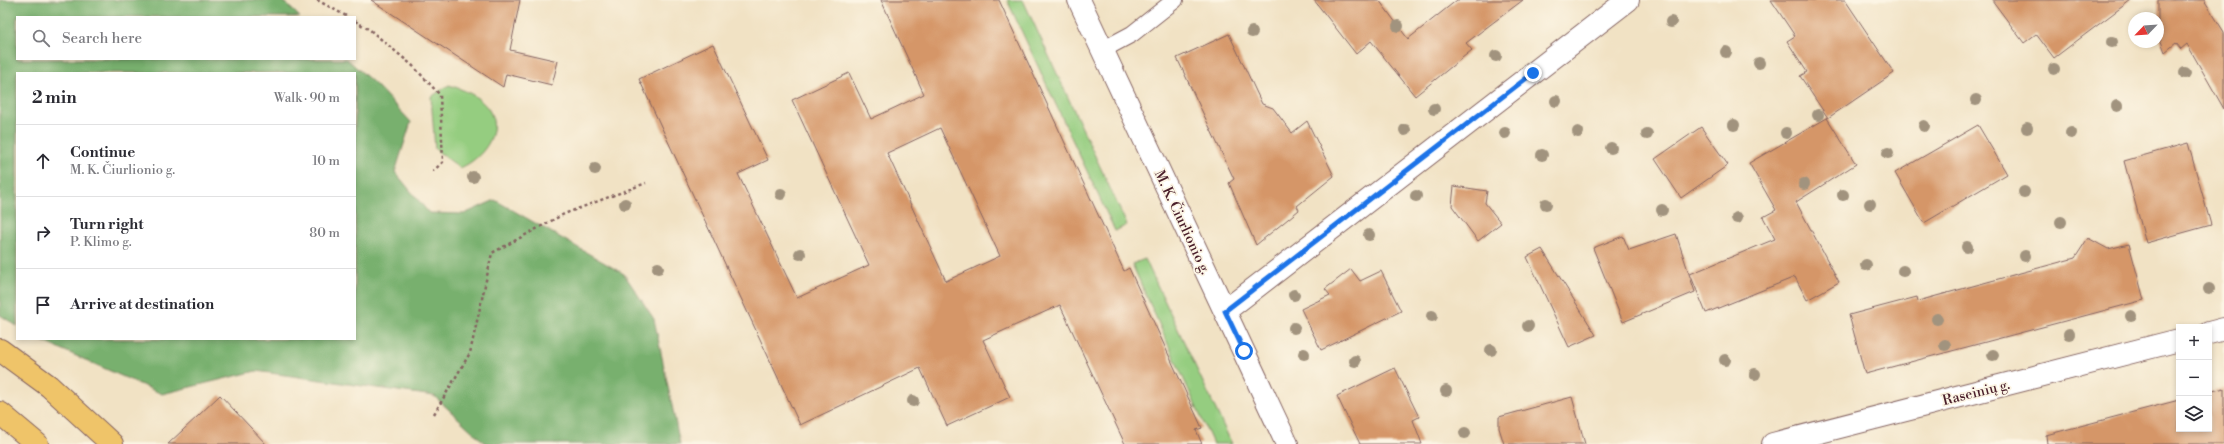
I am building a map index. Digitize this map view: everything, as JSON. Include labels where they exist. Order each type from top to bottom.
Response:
[{"type":"highway","points":[[0,350],[49,386],[112,444]]},
{"type":"highway","points":[[0,413],[37,444]]},
{"type":"street","name":"M. K. Čiurlionio g.","points":[[1079,0],[1287,444]]},
{"type":"street","points":[[1225,311],[1628,0]]},
{"type":"street","points":[[2212,332],[2224,329]]},
{"type":"street","name":"Raseinių g.","points":[[1773,444],[2176,341]]},
{"type":"lane","points":[[1102,50],[1132,34],[1175,0]]},
{"type":"path","points":[[317,0],[346,16]]},
{"type":"path","points":[[356,22],[370,30],[413,66],[440,95],[443,162],[433,171]]},
{"type":"path","points":[[434,414],[470,353],[492,253],[564,214],[646,183]]},
{"type":"green space","points":[[0,0],[282,0],[299,16],[16,16],[16,60],[348,60],[375,84],[411,122],[395,172],[429,213],[464,214],[495,200],[624,274],[654,319],[680,444],[486,444],[434,396],[256,371],[162,394],[40,340],[356,340],[356,72],[16,72],[16,325],[0,315]]},
{"type":"green space","points":[[1007,0],[1023,0],[1127,225],[1115,231]]},
{"type":"green space","points":[[449,85],[475,96],[490,111],[493,121],[493,130],[485,149],[478,157],[460,168],[435,149],[431,97]]},
{"type":"green space","points":[[1145,259],[1232,444],[1213,444],[1132,264]]},
{"type":"building","points":[[371,0],[520,0],[510,50],[558,61],[552,85],[506,74],[503,87]]},
{"type":"building","points":[[881,0],[999,0],[1124,271],[1129,268],[1202,428],[1196,430],[1202,444],[1125,444],[1060,305],[983,340],[1010,397],[947,426],[920,368],[800,425],[639,79],[713,44],[768,160],[738,174],[797,298],[869,265],[792,100],[849,73],[871,119],[924,94]],"holes":[[[940,128],[1000,256],[946,281],[887,153]]]},
{"type":"building","points":[[1314,0],[1379,0],[1408,39],[1457,0],[1523,0],[1466,43],[1472,50],[1415,96],[1371,41],[1356,54]]},
{"type":"building","points":[[1771,0],[1845,0],[1894,73],[1828,118],[1800,76],[1807,72],[1787,41],[1795,36]]},
{"type":"building","points":[[1992,0],[2131,0],[2054,58],[2036,34],[2024,43]]},
{"type":"building","points":[[2158,0],[2204,0],[2224,32],[2224,109],[2187,44],[2181,49],[2176,43],[2165,52],[2164,48],[2164,12],[2158,12]]},
{"type":"building","points":[[1229,34],[1262,104],[1273,108],[1292,133],[1307,121],[1334,176],[1297,206],[1299,210],[1256,245],[1229,183],[1234,179],[1177,58]]},
{"type":"building","points":[[1827,118],[1856,164],[1796,202],[1839,282],[1807,300],[1795,277],[1706,313],[1690,274],[1775,239],[1763,217],[1776,210],[1749,163]]},
{"type":"building","points":[[1978,125],[2007,174],[1924,223],[1895,173]]},
{"type":"building","points":[[1701,127],[1728,165],[1681,198],[1655,159]]},
{"type":"building","points":[[2188,143],[2211,225],[2146,243],[2124,161]]},
{"type":"building","points":[[1454,186],[1487,191],[1485,203],[1501,223],[1478,241],[1452,206]]},
{"type":"building","points":[[1676,234],[1695,292],[1623,322],[1593,248],[1623,236],[1629,250]]},
{"type":"building","points":[[2088,238],[2108,249],[2129,244],[2144,300],[1865,374],[1849,315],[1917,297],[1918,301],[2075,258]]},
{"type":"building","points":[[1542,249],[1596,335],[1569,347],[1527,257]]},
{"type":"building","points":[[1351,269],[1360,281],[1381,271],[1401,311],[1321,350],[1301,309],[1330,295],[1325,289]]},
{"type":"building","points":[[1395,368],[1419,417],[1413,420],[1422,444],[1360,444],[1337,396]]},
{"type":"building","points":[[2224,388],[2224,444],[2047,444],[2046,435],[2176,401],[2176,432],[2212,432],[2212,391]]},
{"type":"building","points":[[220,395],[266,444],[168,444],[198,416]]},
{"type":"building","points":[[1572,397],[1585,444],[1504,444],[1499,428],[1499,417]]},
{"type":"route","points":[[1244,351],[1225,311],[1533,73]]}]
